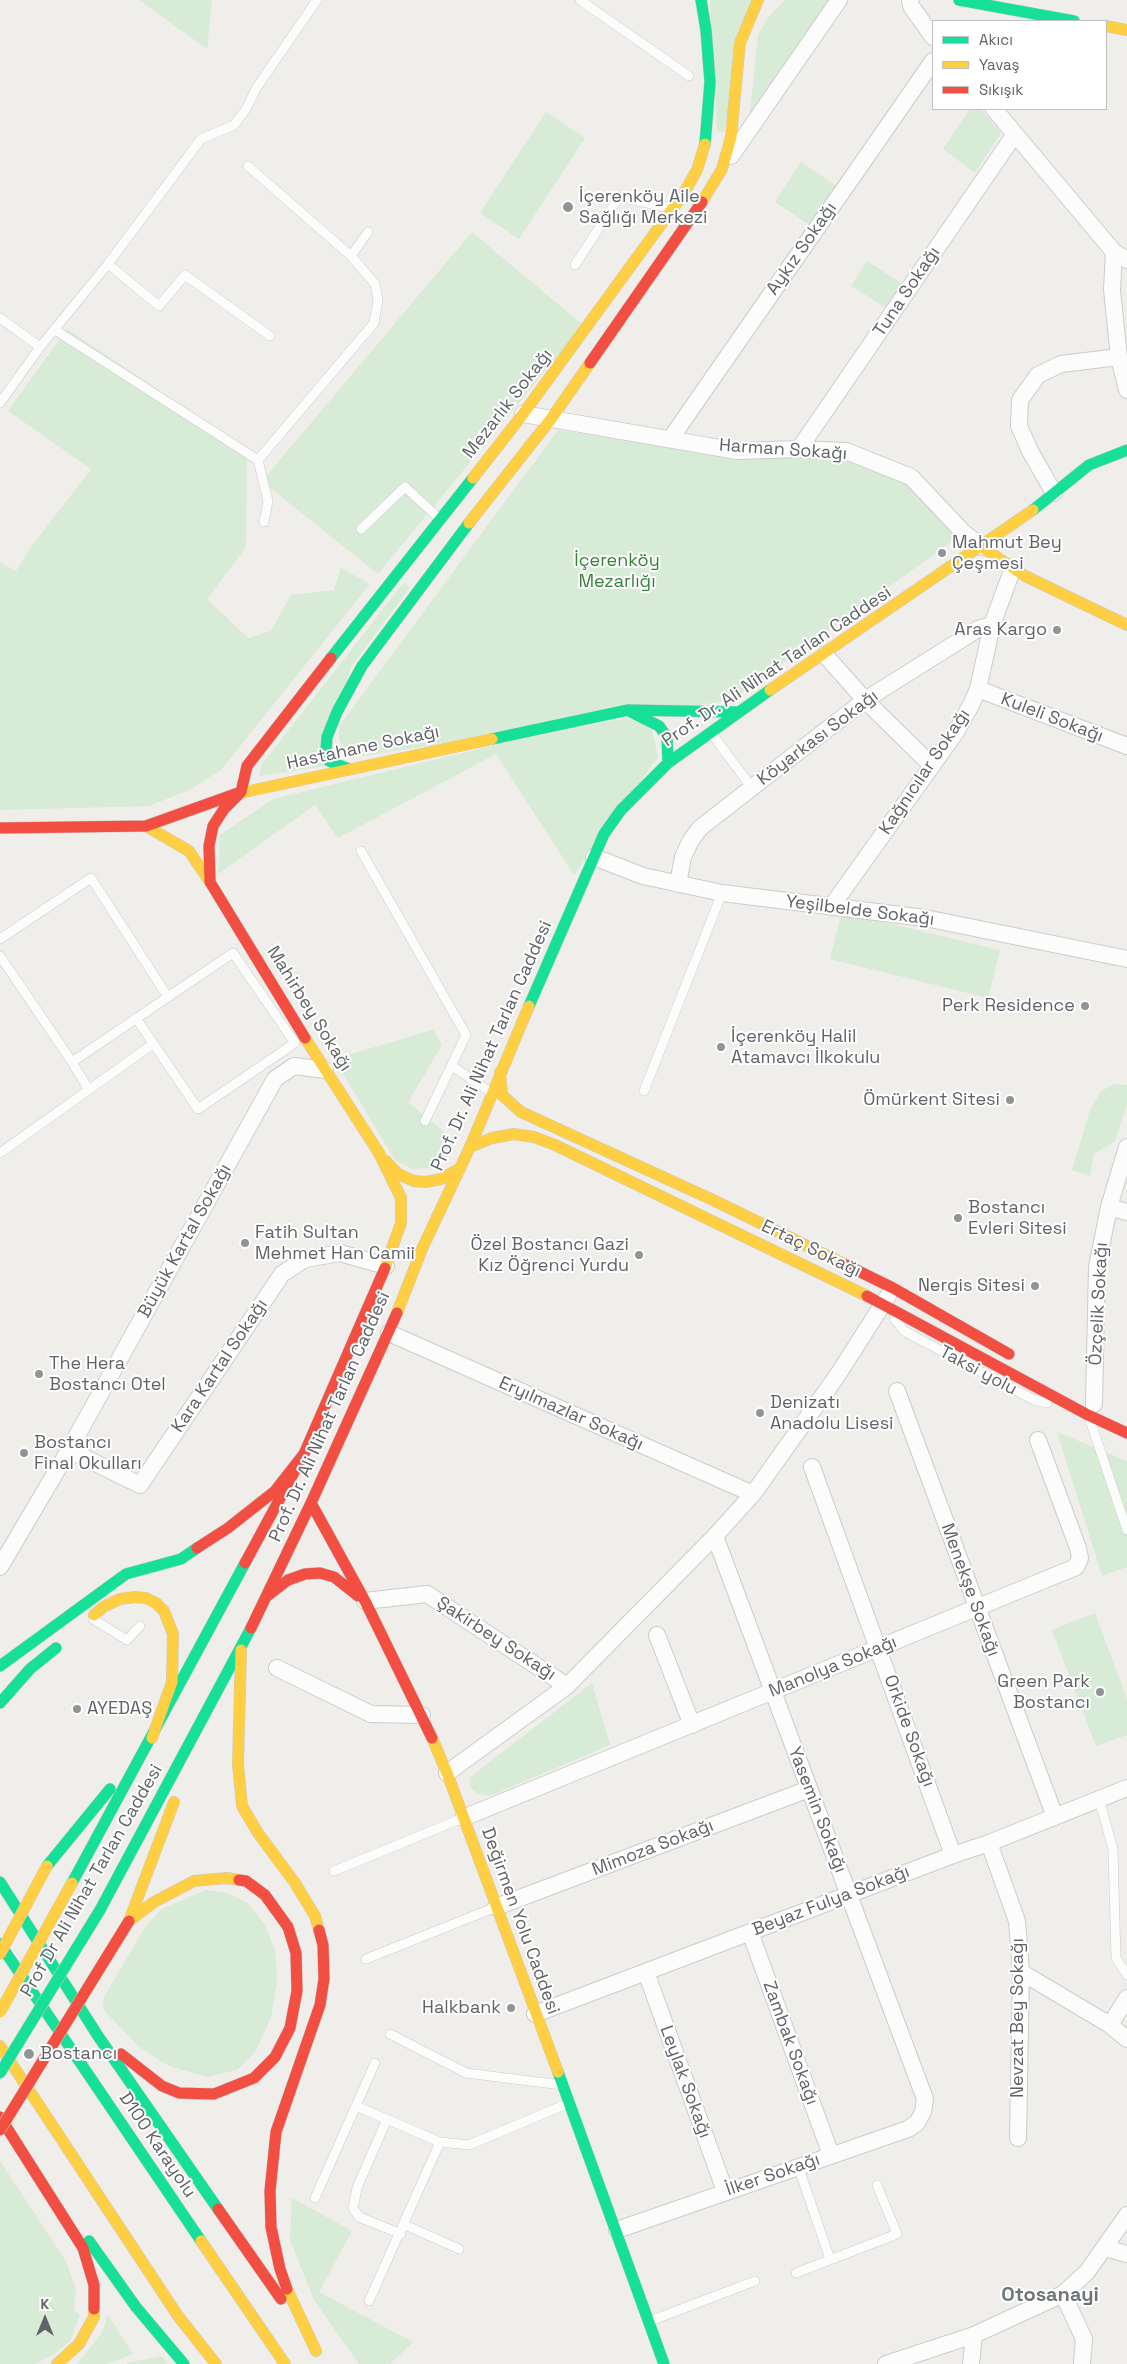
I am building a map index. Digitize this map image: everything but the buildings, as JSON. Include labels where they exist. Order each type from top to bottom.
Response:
[{"type":"main road","name":"Mezarlık Sokağı","points":[[242,792],[247,766],[523,414],[673,209],[697,170],[705,143],[708,116],[709,72],[706,30],[701,0]]},
{"type":"main road","points":[[349,769],[329,761],[326,751],[327,737],[336,712],[362,666],[445,554],[551,419],[702,202],[722,168],[731,137],[740,43],[758,0]]},
{"type":"main road","points":[[966,1],[1067,20]]},
{"type":"main road","points":[[1107,26],[1127,30]]},
{"type":"main road","name":"Prof. Dr. Ali Nihat Tarlan Caddesi","points":[[212,1705],[312,1503],[389,1333],[422,1249],[457,1170],[470,1147],[491,1092],[604,834],[620,810],[668,763],[737,712],[825,655],[1024,518],[1089,465],[1127,450]]},
{"type":"main road","points":[[1019,535],[1024,518]]},
{"type":"main road","points":[[982,547],[1127,625]]},
{"type":"main road","points":[[628,710],[659,726],[667,737],[670,750],[668,763]]},
{"type":"main road","name":"Hastahane Sokağı","points":[[0,828],[146,826],[242,792],[628,710],[737,712]]},
{"type":"main road","name":"Mahirbey Sokağı","points":[[210,882],[209,846],[213,826],[224,809],[242,792]]},
{"type":"main road","name":"Mahirbey Sokağı","points":[[146,826],[168,837],[189,851],[325,1070],[379,1153]]},
{"type":"main road","name":"Ertaç Sokağı","points":[[500,1072],[502,1095],[521,1112],[713,1200],[893,1288],[1015,1358]]},
{"type":"main road","name":"Ertaç Sokağı","points":[[470,1147],[492,1138],[514,1134],[534,1137],[555,1144],[1095,1408]]},
{"type":"main road","points":[[379,1153],[398,1174],[414,1181],[426,1182],[441,1179],[457,1170]]},
{"type":"main road","name":"Prof. Dr. Ali Nihat Tarlan Caddesi","points":[[0,2012],[152,1738],[304,1454],[386,1266],[401,1223],[401,1198],[379,1153]]},
{"type":"main road","name":"Ertaç Sokağı","points":[[1079,1395],[1127,1433]]},
{"type":"main road","points":[[0,1666],[37,1641],[77,1609],[126,1574],[181,1559],[228,1528],[275,1491],[304,1454]]},
{"type":"main road","name":"Değirmen Yolu Caddesi","points":[[312,1503],[365,1601],[422,1715],[447,1773],[535,2014],[617,2230],[664,2364]]},
{"type":"main road","points":[[266,1597],[288,1580],[305,1574],[320,1573],[334,1576],[365,1601]]},
{"type":"main road","points":[[0,1954],[47,1866],[152,1738],[172,1682],[172,1634],[164,1611],[156,1603],[146,1598],[135,1596],[120,1599],[103,1607],[87,1621]]},
{"type":"main road","points":[[0,1703],[30,1669],[68,1637]]},
{"type":"main road","points":[[0,1882],[98,2036],[319,2354],[292,2302],[280,2269],[271,2227],[270,2191],[276,2132],[320,2004],[324,1979],[323,1946],[315,1916],[295,1883],[258,1833],[242,1806],[238,1764],[240,1650]]},
{"type":"main road","points":[[0,2130],[129,1921],[212,1705]]},
{"type":"main road","name":"Prof Dr Ali Nihat Tarlan Caddesi","points":[[0,2073],[100,1910],[212,1705]]},
{"type":"main road","points":[[98,2036],[162,2086],[179,2093],[199,2095],[214,2094],[254,2078],[275,2057],[290,2028],[297,1991],[296,1953],[288,1927],[272,1904],[256,1887],[238,1878],[210,1878],[194,1881],[154,1902],[129,1921]]},
{"type":"main road","name":"D100 Karayolu","points":[[0,1944],[285,2364]]},
{"type":"main road","points":[[0,2046],[178,2316],[216,2364]]},
{"type":"main road","points":[[0,2117],[82,2248],[94,2285],[94,2317],[79,2344],[56,2364]]},
{"type":"main road","points":[[18,2146],[79,2225],[136,2307],[184,2364]]},
{"type":"main road","points":[[269,2342],[290,2364]]},
{"type":"street","points":[[722,168],[839,0]]},
{"type":"street","points":[[910,0],[911,6],[932,35]]},
{"type":"street","points":[[1033,15],[1042,0]]},
{"type":"street","name":"Aykız Sokağı","points":[[671,438],[932,62]]},
{"type":"street","points":[[995,110],[1120,256],[1112,290],[1119,357],[1127,390]]},
{"type":"street","name":"Tuna Sokağı","points":[[799,449],[1016,134]]},
{"type":"street","points":[[1054,493],[1030,452],[1019,426],[1020,400],[1038,375],[1061,364],[1119,357]]},
{"type":"street","name":"Harman Sokağı","points":[[523,414],[737,450],[799,449],[846,452],[911,477],[963,532],[982,547]]},
{"type":"street","name":"Kağnıcılar Sokağı","points":[[831,907],[956,732],[978,689],[992,625],[1019,568]]},
{"type":"street","name":"Köyarkası Sokağı","points":[[678,884],[683,857],[691,840],[700,828],[865,700],[978,629],[992,625]]},
{"type":"street","points":[[825,655],[865,700],[931,765]]},
{"type":"street","name":"Kuleli Sokağı","points":[[978,689],[1127,746]]},
{"type":"street","name":"Yeşilbelde Sokağı","points":[[594,857],[643,876],[722,893],[925,918],[1127,959]]},
{"type":"street","name":"Büyük Kartal Sokağı","points":[[0,1566],[69,1450],[275,1079],[294,1066],[325,1070]]},
{"type":"street","name":"Özçelik Sokağı","points":[[1095,1408],[1097,1267],[1109,1207],[1127,1147]]},
{"type":"street","points":[[1109,1207],[1127,1212]]},
{"type":"street","name":"Kara Kartal Sokağı","points":[[69,1450],[140,1485],[282,1274],[305,1259],[340,1253],[386,1266]]},
{"type":"street","points":[[447,1773],[567,1686],[715,1536],[753,1494],[837,1376],[893,1288]]},
{"type":"street","name":"Eryılmazlar Sokağı","points":[[389,1333],[753,1494]]},
{"type":"street","name":"Menekşe Sokağı","points":[[897,1390],[1054,1817]]},
{"type":"street","name":"Manolya Sokağı","points":[[464,1818],[1076,1567],[1080,1558],[1038,1440]]},
{"type":"street","name":"Orkide Sokağı","points":[[812,1468],[953,1855]]},
{"type":"street","name":"Yasemin Sokağı","points":[[715,1536],[925,2099],[923,2112]]},
{"type":"street","name":"Şakirbey Sokağı","points":[[365,1601],[426,1594],[567,1686]]},
{"type":"street","points":[[657,1635],[692,1725]]},
{"type":"street","points":[[277,1668],[371,1714],[422,1715]]},
{"type":"street","name":"Beyaz Fulya Sokağı","points":[[535,2014],[849,1894],[989,1843],[1127,1788]]},
{"type":"street","name":"Mimoza Sokağı","points":[[496,1907],[809,1789]]},
{"type":"street","name":"Nevzat Bey Sokağı","points":[[989,1843],[1017,1921],[1021,1972],[1018,2138]]},
{"type":"street","name":"Zambak Sokağı","points":[[750,1932],[831,2155]]},
{"type":"street","name":"Leylak Sokağı","points":[[646,1972],[724,2191]]},
{"type":"street","points":[[1021,1972],[1110,2025],[1127,2039]]},
{"type":"street","points":[[1110,2025],[1127,1998]]},
{"type":"street","name":"İlker Sokağı","points":[[617,2230],[724,2191],[908,2129],[917,2123],[923,2112]]},
{"type":"street","points":[[886,2364],[974,2335],[1063,2294],[1087,2272],[1106,2248],[1127,2215]]},
{"type":"street","points":[[1106,2248],[1127,2254]]},
{"type":"street","points":[[1063,2294],[1084,2339],[1082,2364]]},
{"type":"street","points":[[971,2362],[974,2335]]},
{"type":"street","points":[[949,2343],[958,2347],[971,2362]]},
{"type":"lane","points":[[0,403],[40,347],[108,264],[201,139],[234,126],[246,110],[257,87],[317,0]]},
{"type":"lane","points":[[580,0],[689,76]]},
{"type":"lane","points":[[248,166],[350,256],[375,284],[378,300],[374,323],[258,460]]},
{"type":"lane","points":[[575,265],[619,197],[673,209]]},
{"type":"lane","points":[[350,256],[368,232]]},
{"type":"lane","points":[[108,264],[159,306],[185,274],[270,336]]},
{"type":"lane","points":[[0,318],[40,347]]},
{"type":"lane","points":[[54,330],[258,460],[268,501],[264,522]]},
{"type":"lane","points":[[361,529],[405,487],[440,519]]},
{"type":"lane","points":[[710,732],[752,788]]},
{"type":"lane","points":[[361,851],[466,1035],[425,1121]]},
{"type":"lane","points":[[0,939],[91,878],[168,997]]},
{"type":"lane","points":[[644,1091],[722,893]]},
{"type":"lane","points":[[72,1062],[136,1018],[233,953],[295,1043],[198,1109],[136,1018]]},
{"type":"lane","points":[[0,956],[89,1090]]},
{"type":"lane","points":[[0,1153],[154,1044]]},
{"type":"lane","points":[[452,1066],[491,1092]]},
{"type":"lane","points":[[1095,1408],[1127,1530]]},
{"type":"lane","points":[[87,1621],[127,1640],[140,1626]]},
{"type":"lane","points":[[1099,1800],[1113,1850],[1116,1958],[1127,1976]]},
{"type":"lane","points":[[334,1871],[464,1818]]},
{"type":"lane","points":[[366,1959],[496,1907]]},
{"type":"lane","points":[[390,2034],[466,2073],[562,2085]]},
{"type":"lane","points":[[315,2198],[375,2063]]},
{"type":"lane","points":[[356,2106],[440,2142],[469,2145],[569,2103]]},
{"type":"lane","points":[[387,2119],[357,2188],[353,2208],[360,2217],[401,2234]]},
{"type":"lane","points":[[369,2301],[401,2234],[440,2142]]},
{"type":"lane","points":[[798,2166],[830,2259]]},
{"type":"lane","points":[[796,2273],[896,2234],[877,2184]]},
{"type":"lane","points":[[405,2225],[459,2249]]},
{"type":"lane","points":[[649,2321],[755,2282]]},
{"type":"green space","points":[[139,0],[212,0],[207,49]]},
{"type":"green space","points":[[710,0],[752,0],[724,132],[717,131]]},
{"type":"green space","points":[[785,0],[834,0],[758,115],[750,112],[758,35],[767,19]]},
{"type":"green space","points":[[969,110],[982,110],[1001,133],[975,173],[943,149]]},
{"type":"green space","points":[[546,112],[585,138],[519,239],[480,213]]},
{"type":"green space","points":[[801,162],[838,187],[810,225],[775,202]]},
{"type":"green space","points":[[472,232],[583,325],[378,574],[262,481]]},
{"type":"green space","points":[[867,261],[903,284],[888,309],[851,286]]},
{"type":"green space","points":[[67,329],[247,449],[246,547],[207,599],[248,638],[271,631],[291,595],[334,590],[341,568],[370,584],[221,770],[191,789],[149,806],[0,810],[0,562],[16,571],[31,547],[91,469],[8,411]]},
{"type":"green space","name":"İçerenköy Mezarlığı","points":[[558,430],[729,456],[834,456],[906,481],[958,537],[732,700],[362,756],[343,749],[339,738],[340,725]]},
{"type":"green space","points":[[404,582],[410,587],[351,667],[326,766],[259,776],[262,764]]},
{"type":"green space","points":[[625,718],[651,727],[658,757],[574,875],[496,754],[338,838],[315,805],[218,874],[220,835],[273,799],[516,740]]},
{"type":"green space","points":[[842,912],[1000,950],[988,998],[830,959]]},
{"type":"green space","points":[[433,1030],[442,1045],[408,1102],[455,1141],[444,1160],[431,1168],[412,1169],[395,1160],[334,1059]]},
{"type":"green space","points":[[1115,1084],[1127,1085],[1127,1104],[1115,1141],[1094,1154],[1090,1176],[1072,1170],[1090,1110],[1101,1091]]},
{"type":"green space","points":[[1057,1432],[1127,1461],[1127,1567],[1102,1576]]},
{"type":"green space","points":[[1095,1613],[1127,1699],[1127,1735],[1096,1746],[1052,1630]]},
{"type":"green space","points":[[592,1683],[610,1745],[490,1796],[477,1793],[472,1789],[469,1778]]},
{"type":"green space","points":[[206,1890],[226,1893],[247,1902],[265,1925],[275,1951],[277,1982],[271,2017],[256,2051],[237,2070],[207,2077],[169,2066],[139,2047],[103,2009],[104,1997],[147,1924],[162,1909]]},
{"type":"green space","points":[[0,2161],[66,2261],[76,2290],[74,2311],[80,2314],[70,2342],[51,2356],[35,2364],[0,2364]]},
{"type":"green space","points":[[292,2198],[352,2231],[319,2292],[413,2342],[390,2364],[359,2364],[314,2300],[290,2240]]},
{"type":"green space","points":[[108,2315],[133,2354],[106,2364],[77,2364],[102,2333]]},
{"type":"green space","points":[[162,2356],[169,2364],[126,2364],[126,2363]]},
{"type":"traffic: fast","points":[[701,0],[706,30],[710,82],[705,144]]},
{"type":"traffic: fast","points":[[959,0],[1069,20]]},
{"type":"traffic: fast","points":[[1033,510],[1089,465],[1127,450]]},
{"type":"traffic: fast","points":[[331,658],[473,478]]},
{"type":"traffic: fast","points":[[349,769],[329,761],[326,751],[327,737],[337,712],[362,666],[469,523]]},
{"type":"traffic: fast","points":[[529,1006],[604,834],[621,810],[668,763],[770,690]]},
{"type":"traffic: fast","points":[[492,739],[628,710],[737,712]]},
{"type":"traffic: fast","points":[[631,712],[659,726],[667,737],[668,763]]},
{"type":"traffic: fast","points":[[0,1666],[126,1574],[181,1559],[197,1548]]},
{"type":"traffic: fast","points":[[72,1883],[245,1563]]},
{"type":"traffic: fast","points":[[100,1910],[251,1628]]},
{"type":"traffic: fast","points":[[0,1703],[30,1669],[56,1648]]},
{"type":"traffic: fast","points":[[47,1866],[110,1789]]},
{"type":"traffic: fast","points":[[0,1882],[98,2036],[218,2209]]},
{"type":"traffic: fast","points":[[0,2073],[100,1910]]},
{"type":"traffic: fast","points":[[0,1944],[201,2241]]},
{"type":"traffic: fast","points":[[558,2072],[664,2364]]},
{"type":"traffic: fast","points":[[89,2241],[136,2307],[184,2364]]},
{"type":"traffic: slow","points":[[702,202],[722,169],[731,137],[740,43],[758,0]]},
{"type":"traffic: slow","points":[[1107,26],[1127,30]]},
{"type":"traffic: slow","points":[[473,478],[523,414],[684,193],[697,170],[705,144]]},
{"type":"traffic: slow","points":[[469,523],[551,419],[590,363]]},
{"type":"traffic: slow","points":[[770,690],[1033,510]]},
{"type":"traffic: slow","points":[[982,547],[1025,576],[1127,625]]},
{"type":"traffic: slow","points":[[240,793],[492,739]]},
{"type":"traffic: slow","points":[[146,826],[189,851],[210,882]]},
{"type":"traffic: slow","points":[[397,1313],[422,1249],[470,1147],[529,1006]]},
{"type":"traffic: slow","points":[[305,1038],[379,1153],[401,1198],[401,1223],[385,1268]]},
{"type":"traffic: slow","points":[[500,1072],[502,1095],[521,1112],[713,1200],[846,1265]]},
{"type":"traffic: slow","points":[[470,1147],[492,1138],[514,1134],[534,1137],[555,1145],[867,1296]]},
{"type":"traffic: slow","points":[[386,1161],[398,1174],[414,1181],[426,1182],[441,1179],[457,1170]]},
{"type":"traffic: slow","points":[[94,1615],[103,1607],[120,1599],[135,1597],[146,1598],[156,1603],[164,1611],[173,1634],[172,1682],[152,1738]]},
{"type":"traffic: slow","points":[[241,1650],[238,1764],[242,1806],[258,1833],[295,1883],[315,1916],[319,1930]]},
{"type":"traffic: slow","points":[[432,1738],[447,1773],[558,2072]]},
{"type":"traffic: slow","points":[[129,1921],[174,1802]]},
{"type":"traffic: slow","points":[[0,1954],[47,1866]]},
{"type":"traffic: slow","points":[[129,1921],[154,1902],[194,1881],[227,1878],[239,1880]]},
{"type":"traffic: slow","points":[[0,2012],[72,1883]]},
{"type":"traffic: slow","points":[[0,2046],[178,2316],[216,2364]]},
{"type":"traffic: slow","points":[[201,2241],[285,2364]]},
{"type":"traffic: slow","points":[[287,2289],[316,2351]]},
{"type":"traffic: slow","points":[[57,2364],[79,2344],[94,2317],[94,2309]]},
{"type":"traffic: jam","points":[[590,363],[702,202]]},
{"type":"traffic: jam","points":[[0,828],[146,826],[241,792],[247,766],[331,658]]},
{"type":"traffic: jam","points":[[240,793],[224,809],[213,826],[209,846],[210,882],[305,1038]]},
{"type":"traffic: jam","points":[[846,1265],[893,1288],[1009,1354]]},
{"type":"traffic: jam","points":[[245,1563],[304,1454],[385,1268]]},
{"type":"traffic: jam","points":[[867,1296],[1088,1415],[1127,1433]]},
{"type":"traffic: jam","points":[[251,1628],[311,1503],[397,1313]]},
{"type":"traffic: jam","points":[[197,1548],[228,1528],[275,1491],[304,1454]]},
{"type":"traffic: jam","points":[[311,1503],[365,1601],[432,1738]]},
{"type":"traffic: jam","points":[[266,1597],[288,1580],[305,1574],[320,1573],[334,1577],[358,1596]]},
{"type":"traffic: jam","points":[[121,2054],[162,2086],[179,2093],[214,2094],[254,2078],[275,2057],[290,2028],[297,1991],[296,1953],[288,1927],[265,1895],[246,1881],[239,1880]]},
{"type":"traffic: jam","points":[[0,2130],[129,1921]]},
{"type":"traffic: jam","points":[[287,2289],[280,2269],[271,2227],[270,2191],[276,2132],[320,2005],[324,1979],[323,1945],[319,1930]]},
{"type":"traffic: jam","points":[[0,2117],[83,2248],[94,2285],[94,2309]]},
{"type":"traffic: jam","points":[[218,2209],[281,2299]]},
{"type":"place","name":"İçerenköy Aile Sağlığı Merkezi","points":[[568,207]]},
{"type":"place","name":"Mahmut Bey Çeşmesi","points":[[942,553]]},
{"type":"place","name":"Aras Kargo","points":[[1057,630]]},
{"type":"place","name":"Perk Residence","points":[[1085,1006]]},
{"type":"place","name":"İçerenköy Halil Atamavcı İlkokulu","points":[[721,1047]]},
{"type":"place","name":"Ömürkent Sitesi","points":[[1010,1100]]},
{"type":"place","name":"Bostancı Evleri Sitesi","points":[[958,1218]]},
{"type":"place","name":"Fatih Sultan Mehmet Han Camii","points":[[245,1243]]},
{"type":"place","name":"Özel Bostancı Gazi Kız Öğrenci Yurdu","points":[[639,1255]]},
{"type":"place","name":"Nergis Sitesi","points":[[1035,1286]]},
{"type":"place","name":"The Hera Bostancı Otel","points":[[39,1374]]},
{"type":"place","name":"Denizatı Anadolu Lisesi","points":[[760,1413]]},
{"type":"place","name":"Bostancı Final Okulları","points":[[24,1453]]},
{"type":"place","name":"Green Park Bostancı","points":[[1100,1692]]},
{"type":"place","name":"AYEDAŞ","points":[[77,1709]]},
{"type":"place","name":"Halkbank","points":[[511,2008]]},
{"type":"place","name":"Bostancı","points":[[29,2054]]},
{"type":"district","name":"Otosanayi","points":[[1050,2296]]}]
